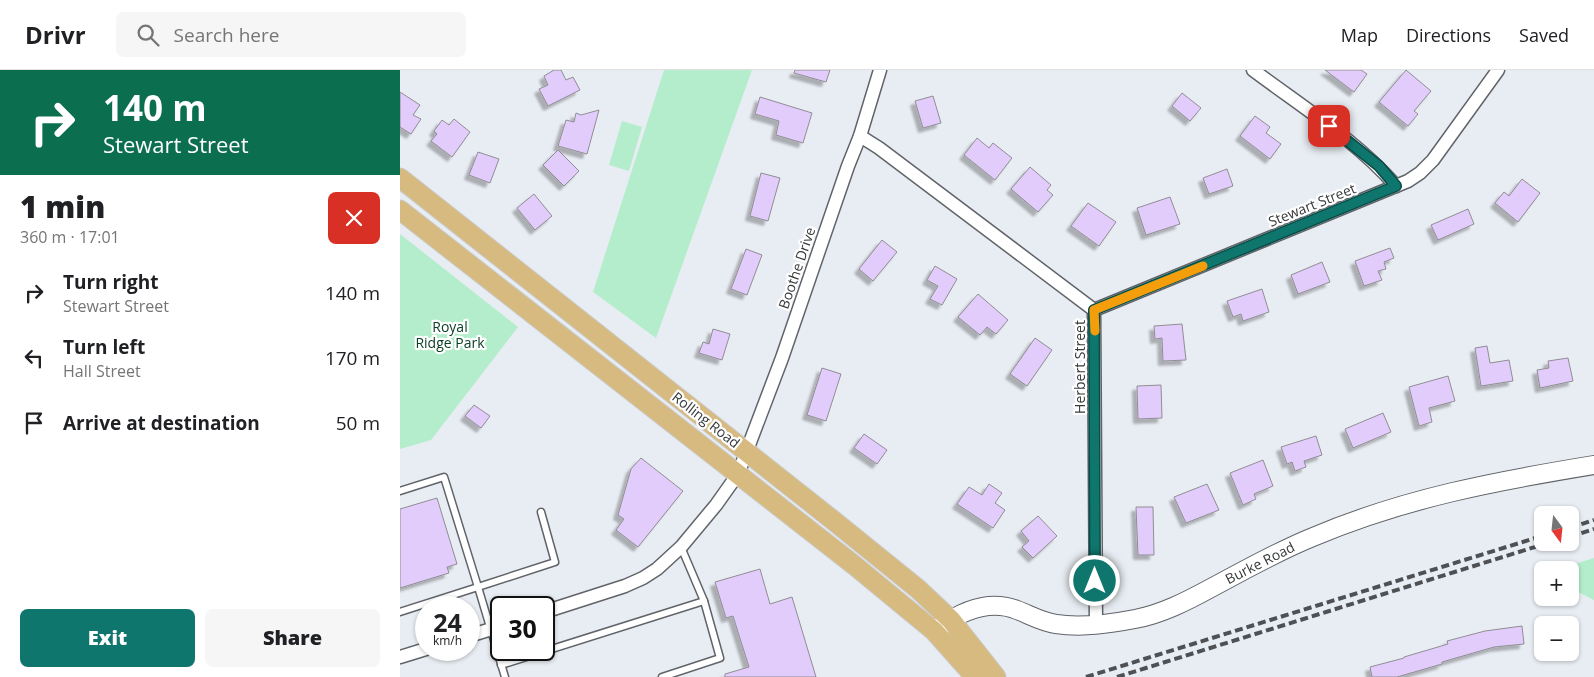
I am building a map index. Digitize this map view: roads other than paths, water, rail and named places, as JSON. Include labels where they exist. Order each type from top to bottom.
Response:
[{"type":"main road","name":"Rolling Road","points":[[400,178],[911,583],[951,620],[982,673]]},
{"type":"main road","name":"Rolling Road","points":[[400,210],[854,564],[982,673]]},
{"type":"street","name":"Boothe Drive","points":[[555,608],[625,586],[657,569],[681,547],[716,505],[738,474],[782,358],[860,136],[880,70]]},
{"type":"street","points":[[1253,70],[1372,161],[1396,186]]},
{"type":"street","name":"Stewart Street","points":[[1094,310],[1396,186],[1420,173],[1433,160],[1498,70]]},
{"type":"street","name":"Herbert Street","points":[[860,136],[879,148],[1094,310],[1096,626]]},
{"type":"street","name":"Burke Road","points":[[934,632],[951,620],[972,610],[996,605],[1014,608],[1055,624],[1096,626],[1135,619],[1168,610],[1310,538],[1353,520],[1441,494],[1594,465]]},
{"type":"street","points":[[400,657],[415,652]]},
{"type":"lane","points":[[400,491],[444,477],[478,587],[490,615]]},
{"type":"lane","points":[[400,612],[555,562],[541,512]]},
{"type":"lane","points":[[662,677],[720,658],[704,601],[681,547]]},
{"type":"lane","points":[[501,665],[704,601]]},
{"type":"lane","points":[[500,661],[505,677]]},
{"type":"railway","points":[[1579,525],[1594,520]]},
{"type":"railway","points":[[1579,534],[1594,529]]},
{"type":"railway","points":[[1086,677],[1534,538]]},
{"type":"railway","points":[[1117,677],[1534,547]]},
{"type":"park label","name":"Royal Ridge Park","points":[[450,336]]}]
